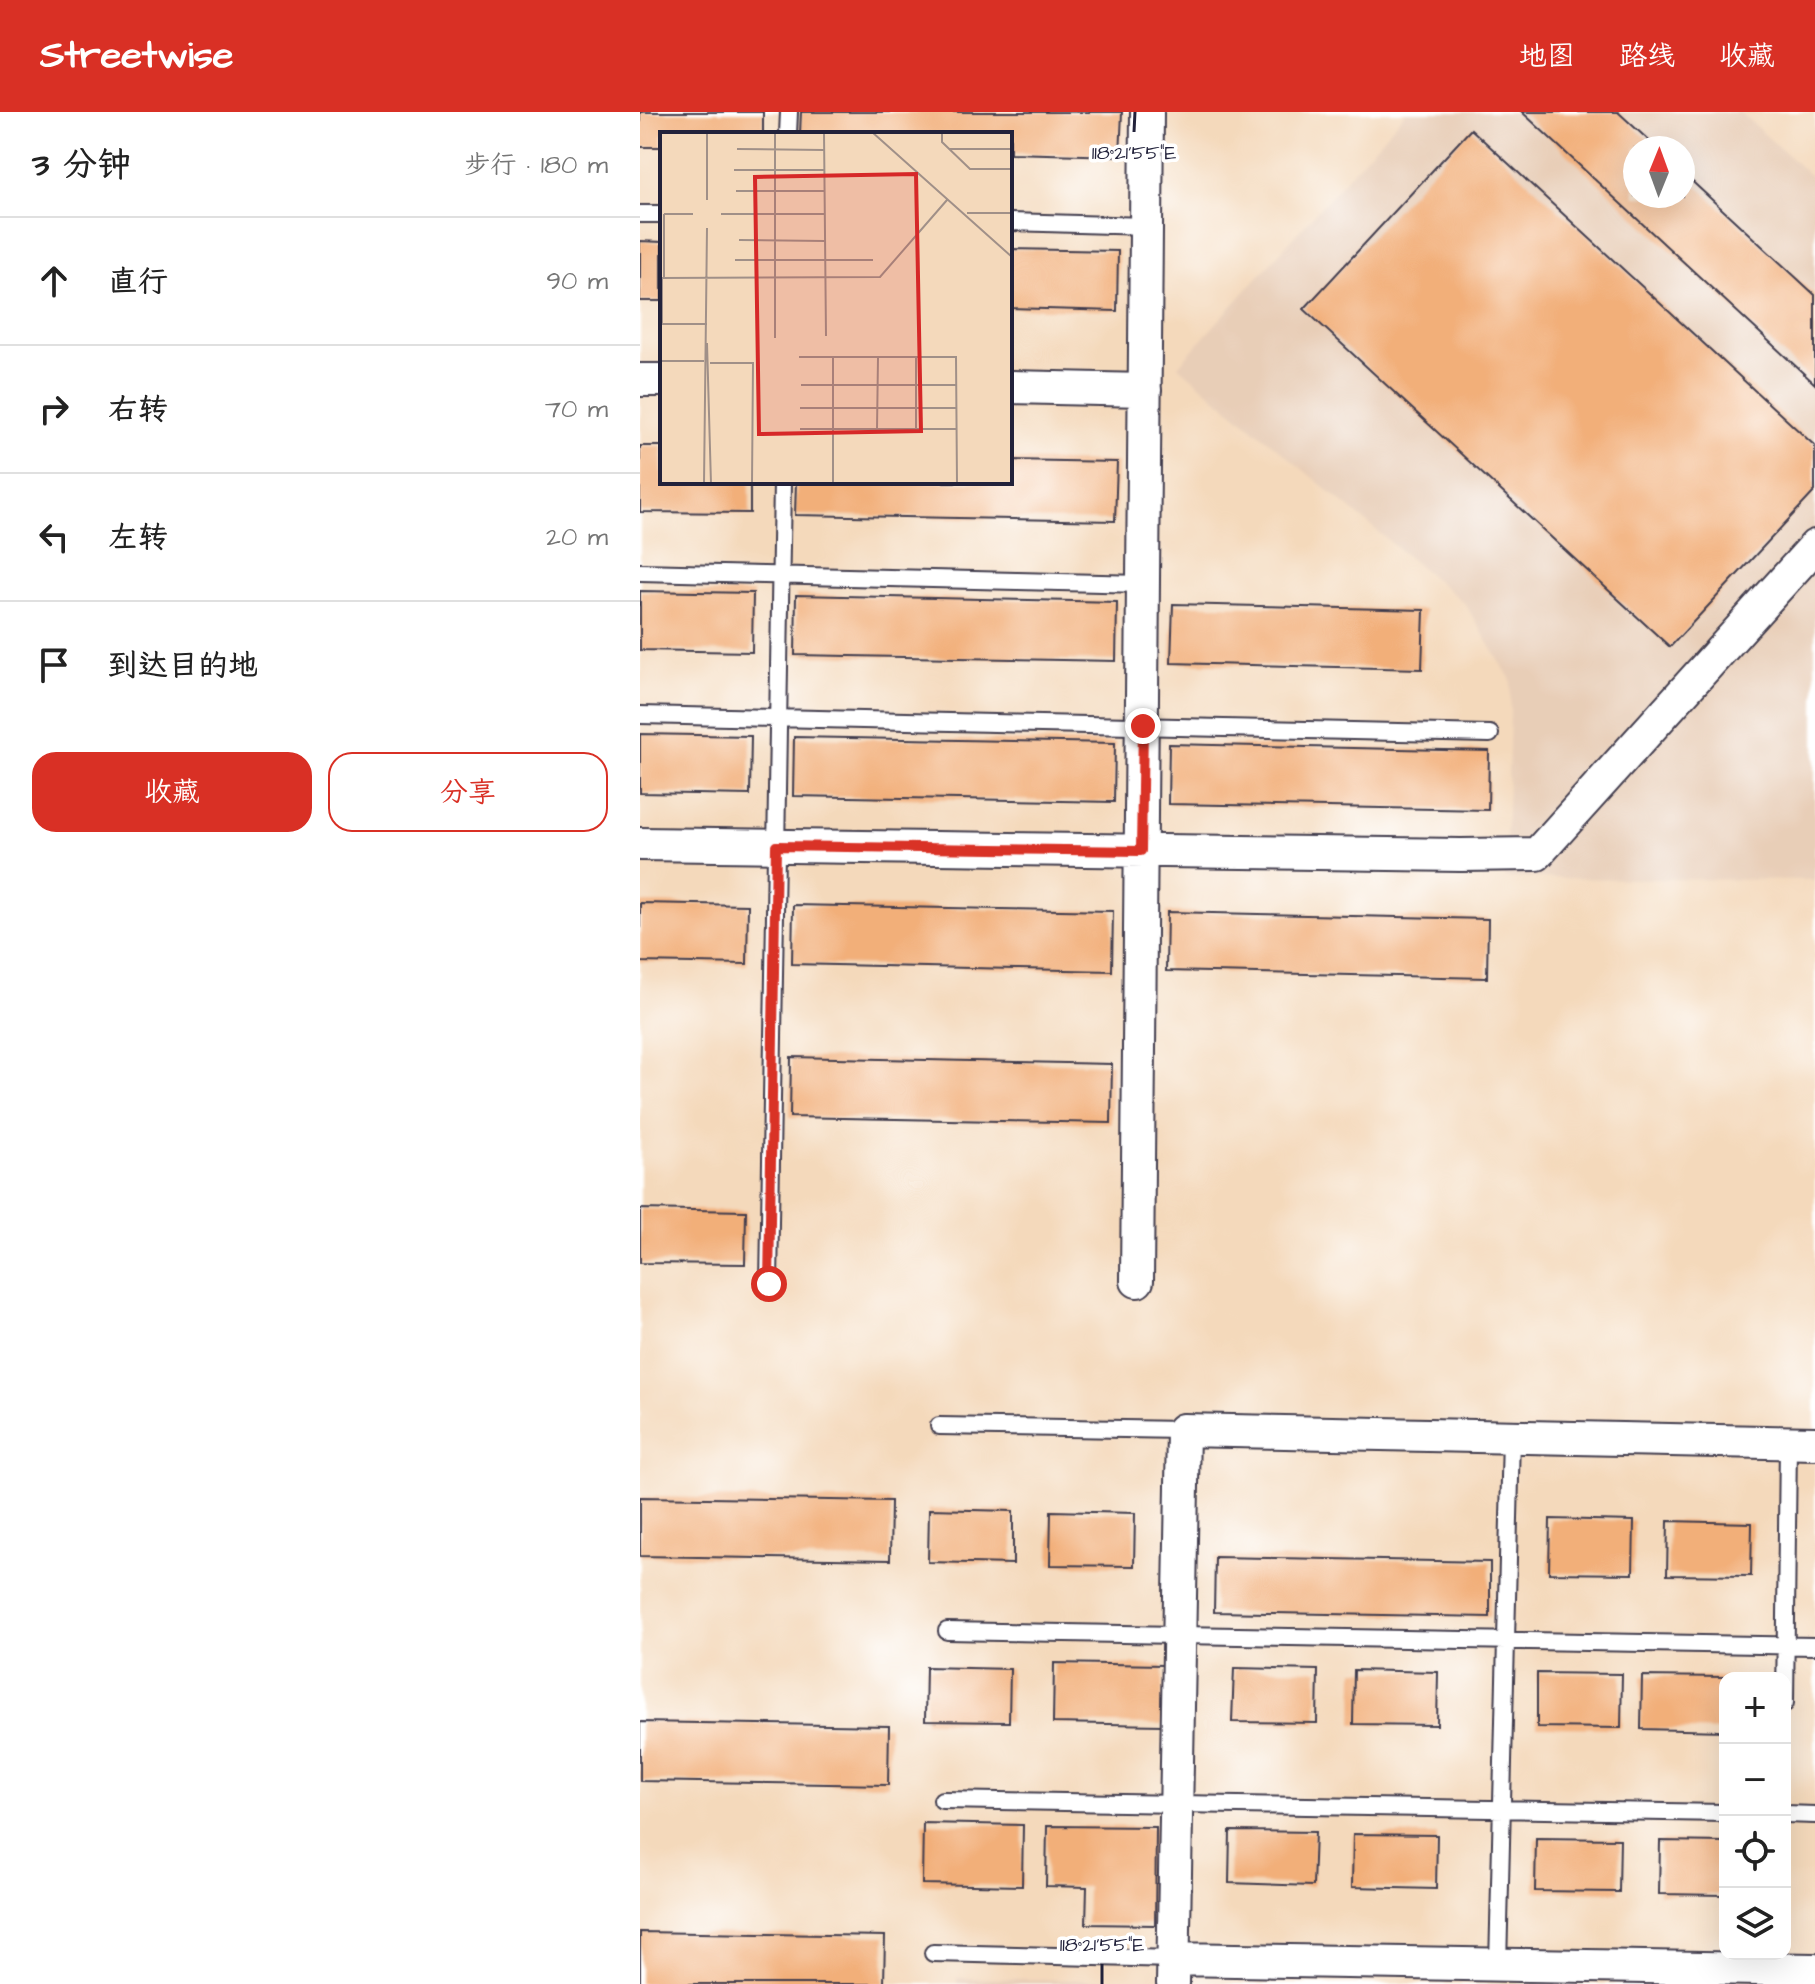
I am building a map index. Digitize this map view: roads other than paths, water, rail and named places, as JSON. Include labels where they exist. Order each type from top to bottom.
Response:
[{"type":"street","points":[[1137,1281],[1147,112]]},
{"type":"street","points":[[1012,387],[1145,390]]},
{"type":"street","points":[[640,844],[1537,854],[1815,546]]},
{"type":"street","points":[[1802,1443],[1183,1430],[1173,1971],[1782,1962],[1815,1970]]},
{"type":"lane","points":[[788,132],[789,112]]},
{"type":"lane","points":[[1012,222],[1146,226]]},
{"type":"lane","points":[[769,1284],[782,484]]},
{"type":"lane","points":[[640,572],[1143,584]]},
{"type":"lane","points":[[640,715],[1490,734]]},
{"type":"lane","points":[[939,1426],[1183,1430]]},
{"type":"lane","points":[[1498,1965],[1511,1437]]},
{"type":"lane","points":[[1786,1672],[1802,1443]]},
{"type":"lane","points":[[947,1631],[1815,1646]]},
{"type":"lane","points":[[942,1800],[1719,1813]]},
{"type":"lane","points":[[1791,1814],[1815,1815]]},
{"type":"lane","points":[[933,1953],[1173,1971]]}]
